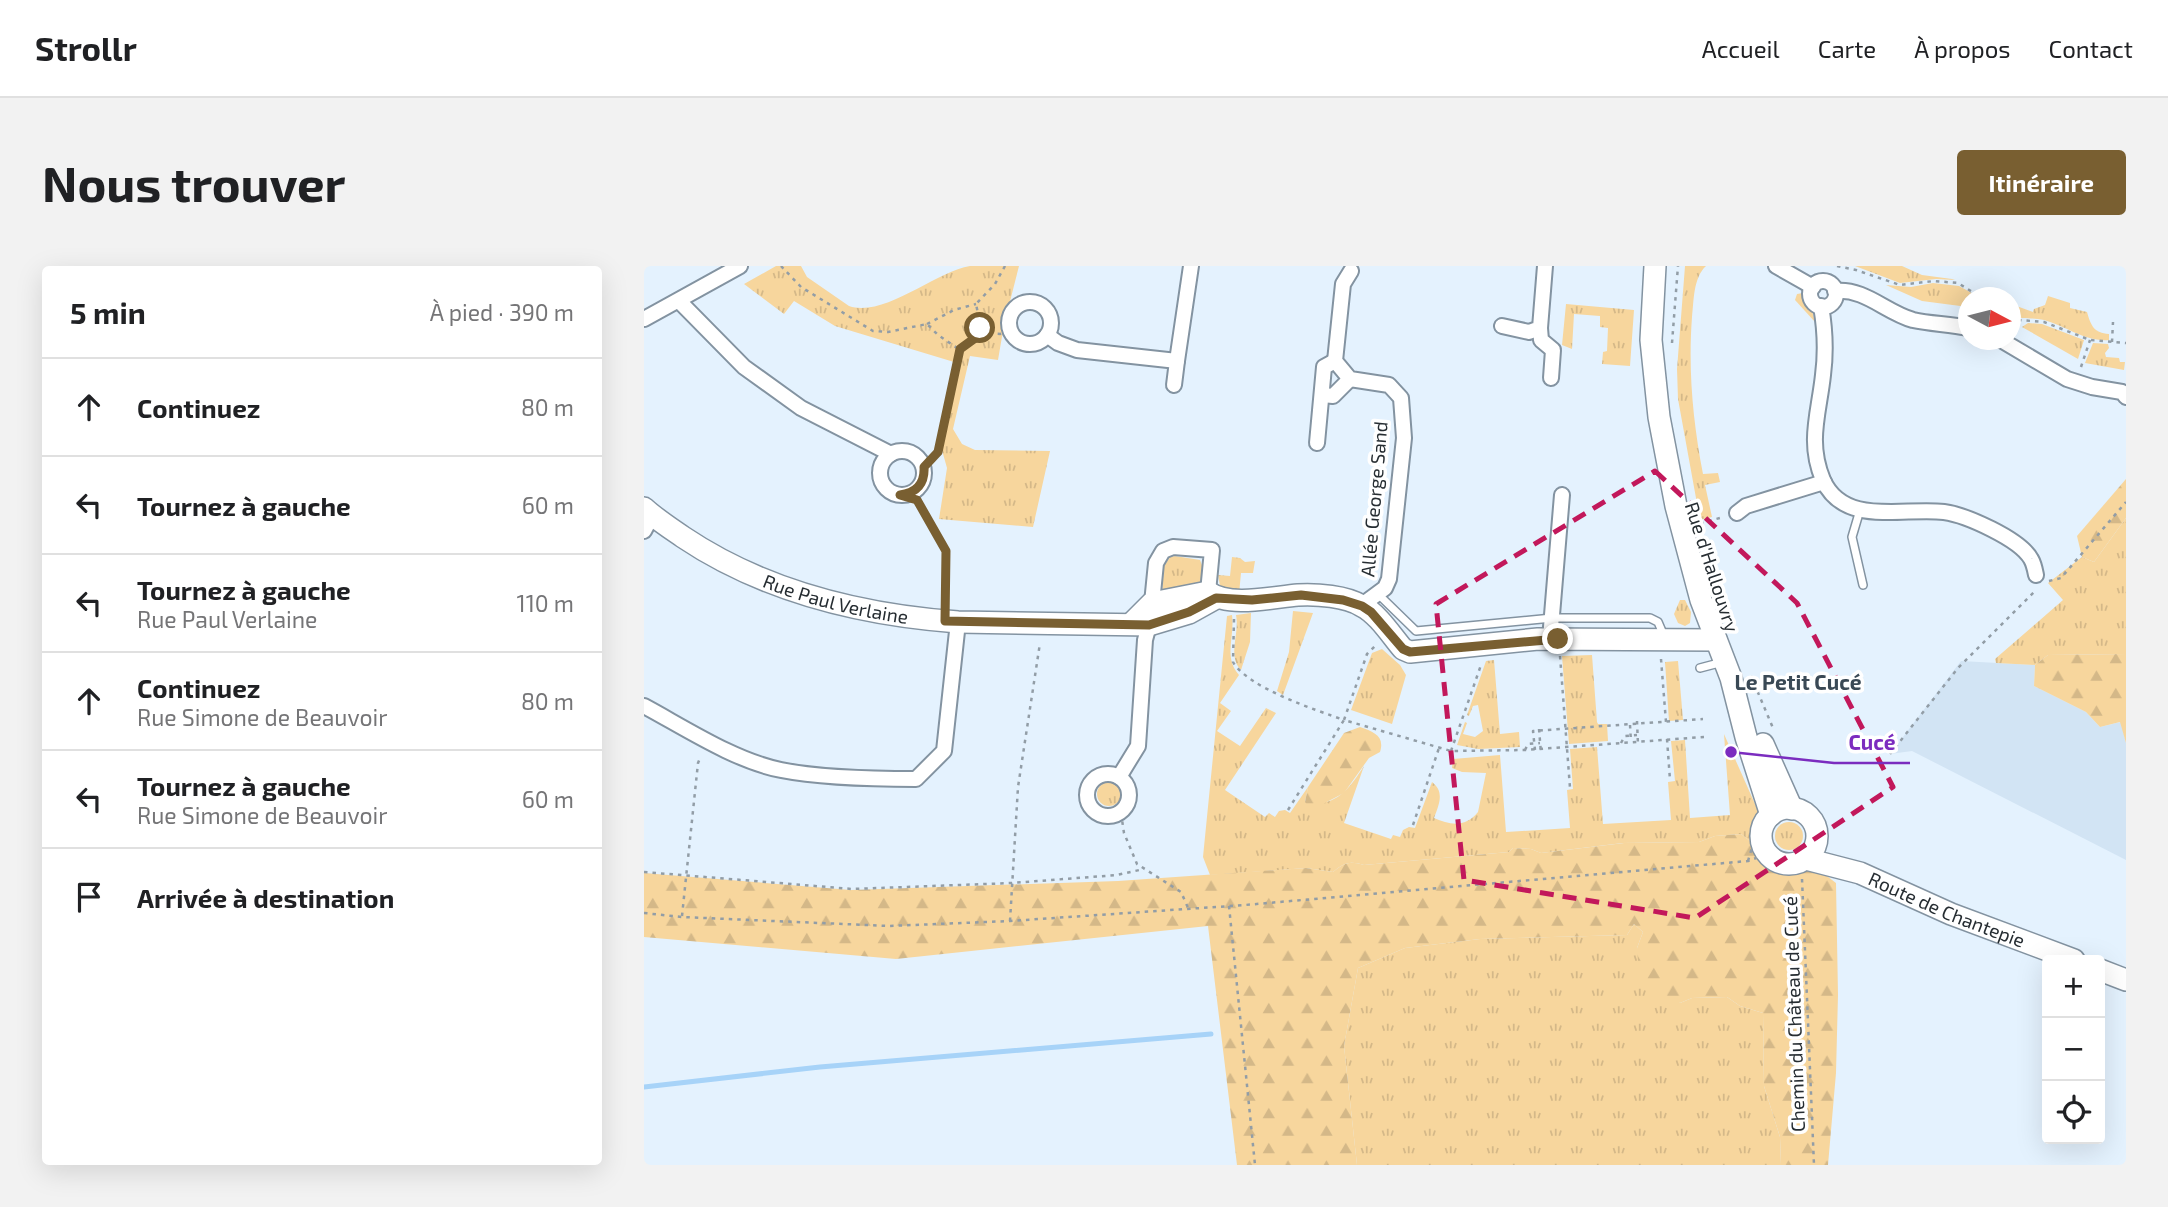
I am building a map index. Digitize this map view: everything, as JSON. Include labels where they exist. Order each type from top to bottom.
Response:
[{"type":"street","points":[[644,319],[740,266]]},
{"type":"street","points":[[1174,385],[1191,266]]},
{"type":"street","points":[[1545,266],[1539,328],[1541,340],[1553,350],[1551,378]]},
{"type":"street","name":"Rue d'Hallouvry","points":[[1656,266],[1651,340],[1659,416],[1676,506],[1701,600],[1719,648],[1741,677],[1746,737],[1781,812]]},
{"type":"street","name":"Rue d'Hallouvry","points":[[1655,372],[1667,266]]},
{"type":"street","points":[[1776,266],[1813,287]]},
{"type":"street","points":[[1322,395],[1333,396],[1350,379],[1335,361],[1343,284],[1351,271]]},
{"type":"street","points":[[1821,306],[1832,303],[1835,291],[1832,285],[1825,281],[1813,287],[1812,299],[1821,306],[1825,341],[1823,377],[1815,417],[1815,455],[1824,482],[1843,503],[1860,510],[1882,513],[1945,512],[1986,526],[2017,545],[2031,558],[2036,575]]},
{"type":"street","points":[[1835,291],[1851,291],[1863,295],[1900,316],[1958,326]]},
{"type":"street","points":[[679,301],[744,366],[791,401],[891,454]]},
{"type":"street","points":[[1030,302],[1043,307],[1051,323],[1047,335],[1030,344],[1016,340],[1010,331],[1009,321],[1013,311],[1023,303],[1030,302]]},
{"type":"street","points":[[1502,326],[1529,332],[1539,328]]},
{"type":"street","points":[[1047,335],[1067,348],[1077,350],[1177,361]]},
{"type":"street","points":[[2019,350],[2076,382],[2125,393]]},
{"type":"street","points":[[1317,443],[1324,367],[1335,361]]},
{"type":"street","name":"Allée George Sand","points":[[1350,379],[1389,385],[1401,398],[1404,438],[1389,579],[1370,600]]},
{"type":"street","points":[[907,451],[914,454],[924,467],[920,486],[900,495],[891,491],[881,479],[882,464],[891,454],[907,451]]},
{"type":"street","points":[[1737,513],[1746,506],[1824,482]]},
{"type":"street","points":[[1554,632],[1562,495]]},
{"type":"street","name":"Rue Paul Verlaine","points":[[647,519],[713,557],[780,587],[856,609],[951,622],[1140,625],[1189,612],[1218,597]]},
{"type":"street","points":[[1119,777],[1138,746],[1145,640],[1140,625],[1153,603],[1156,563],[1163,551],[1173,547],[1212,550],[1218,597]]},
{"type":"street","points":[[1153,603],[1218,597],[1252,600],[1301,595],[1370,600],[1371,612],[1403,649],[1410,652],[1488,644],[1554,632],[1662,640],[1719,648]]},
{"type":"street","points":[[644,706],[735,754],[780,770],[879,779],[916,779],[944,751],[951,622]]},
{"type":"street","points":[[1107,774],[1119,777],[1126,784],[1130,794],[1128,804],[1121,813],[1108,817],[1096,813],[1088,803],[1087,789],[1094,779],[1107,774]]},
{"type":"street","points":[[1798,810],[1816,826],[1807,854],[1793,864],[1778,862],[1763,848],[1763,827],[1781,812],[1798,810]]},
{"type":"street","name":"Route de Chantepie","points":[[1807,854],[2061,955]]},
{"type":"street","points":[[2105,972],[2126,980]]},
{"type":"lane","points":[[1860,510],[1852,537],[1863,585]]},
{"type":"lane","points":[[1370,600],[1416,631],[1554,632]]},
{"type":"lane","points":[[1700,668],[1719,663],[1719,648]]},
{"type":"path","points":[[781,266],[801,287],[873,331],[888,332],[927,324],[954,310],[976,304],[995,284],[1005,266]]},
{"type":"path","points":[[1671,348],[1678,266]]},
{"type":"path","points":[[1837,266],[1900,285],[1934,281],[1958,283],[1964,287]]},
{"type":"path","points":[[976,304],[982,333]]},
{"type":"path","points":[[2021,320],[2044,322],[2090,340],[2126,343]]},
{"type":"path","points":[[2112,342],[2113,323]]},
{"type":"path","points":[[927,324],[938,335],[960,349]]},
{"type":"path","points":[[924,467],[938,452],[960,349],[982,333],[1000,334],[1010,331]]},
{"type":"path","points":[[2076,382],[2090,340]]},
{"type":"path","points":[[900,495],[917,500],[946,551],[951,622]]},
{"type":"path","points":[[1890,754],[1958,668],[2043,582],[2061,578],[2126,502]]},
{"type":"path","points":[[1695,524],[1737,513]]},
{"type":"path","points":[[1218,597],[1235,622],[1235,666],[1283,698],[1344,720],[1440,748],[1451,751],[1535,750],[1704,737]]},
{"type":"path","points":[[1010,921],[1018,787],[1043,623]]},
{"type":"path","points":[[1554,632],[1570,788]]},
{"type":"path","points":[[1288,810],[1344,720],[1367,654],[1390,635]]},
{"type":"path","points":[[1662,640],[1666,722]]},
{"type":"path","points":[[1451,751],[1488,644]]},
{"type":"path","points":[[1741,677],[1778,739]]},
{"type":"path","points":[[1535,750],[1533,732],[1703,719]]},
{"type":"path","points":[[1637,721],[1638,746]]},
{"type":"path","points":[[1630,725],[1631,742]]},
{"type":"path","points":[[1539,729],[1541,753]]},
{"type":"path","points":[[1621,743],[1625,736],[1637,735]]},
{"type":"path","points":[[682,917],[698,763],[707,739]]},
{"type":"path","points":[[1667,740],[1670,780]]},
{"type":"path","points":[[1525,750],[1528,744],[1540,743]]},
{"type":"path","points":[[1413,825],[1440,748]]},
{"type":"path","points":[[1121,813],[1124,833],[1137,864],[1181,892],[1189,910]]},
{"type":"path","points":[[644,913],[888,926],[1010,921],[1189,910],[1748,861],[1767,854]]},
{"type":"path","name":"Chemin du Château de Cucé","points":[[1807,854],[1802,870],[1814,1165]]},
{"type":"path","points":[[644,872],[852,889],[1012,883],[1117,875],[1144,869]]},
{"type":"path","points":[[1229,906],[1255,1165]]},
{"type":"highlighted area","points":[[1655,471],[1797,603],[1893,787],[1695,918],[1464,880],[1436,604]]},
{"type":"shaded area","points":[[1961,661],[2035,665],[2034,686],[2086,712],[2100,727],[2121,722],[2126,743],[2126,860],[1912,751],[1890,754]]},
{"type":"green space","points":[[776,266],[801,266],[807,277],[849,306],[863,308],[878,306],[941,276],[970,266],[1019,266],[998,360],[970,356],[953,429],[962,444],[975,450],[1050,451],[1033,527],[939,519],[947,468],[938,436],[954,362],[835,326],[794,301],[784,314],[744,284]]},
{"type":"green space","points":[[1685,266],[1706,266],[1696,283],[1694,297],[1691,337],[1692,396],[1703,474],[1718,473],[1720,482],[1705,485],[1712,517],[1700,520],[1678,399],[1677,369]]},
{"type":"green space","points":[[1855,266],[1902,266],[1922,275],[1955,280],[1900,283]]},
{"type":"green space","points":[[1933,283],[1959,286],[1958,306],[1922,301],[1886,285],[1911,287]]},
{"type":"green space","points":[[1803,293],[1810,303],[1815,322],[1795,300],[1797,294]]},
{"type":"green space","points":[[2048,296],[2070,303],[2070,308],[2087,312],[2094,328],[2109,334],[2109,340],[2092,339],[2044,320],[2021,317],[2021,308],[2033,312],[2045,305]]},
{"type":"green space","points":[[1566,304],[1634,310],[1630,366],[1602,364],[1603,352],[1607,351],[1608,328],[1600,327],[1600,316],[1574,314],[1572,349],[1562,345]]},
{"type":"green space","points":[[2028,323],[2042,324],[2084,340],[2078,359],[2022,327]]},
{"type":"green space","points":[[2093,343],[2108,344],[2106,357],[2119,358],[2120,362],[2125,362],[2124,370],[2085,363]]},
{"type":"green space","points":[[2126,479],[2126,518],[2094,562],[2082,557],[2077,536]]},
{"type":"green space","points":[[2126,518],[2126,654],[2048,655],[2035,665],[1996,663],[1995,659],[2063,600],[2048,583],[2082,557],[2094,562]]},
{"type":"green space","points":[[1170,557],[1200,560],[1203,568],[1200,588],[1162,594],[1164,566]]},
{"type":"green space","points":[[1232,557],[1245,562],[1255,561],[1253,573],[1241,573],[1239,594],[1220,586],[1218,575],[1230,576]]},
{"type":"green space","points":[[1680,600],[1685,600],[1691,612],[1690,623],[1685,626],[1678,623],[1674,614]]},
{"type":"green space","points":[[1293,611],[1313,613],[1283,695],[1277,691],[1289,652]]},
{"type":"green space","points":[[1251,613],[1250,642],[1241,670],[1234,651],[1236,615]]},
{"type":"green space","points":[[1232,615],[1231,654],[1234,668],[1239,675],[1220,703],[1231,711],[1217,731],[1240,746],[1266,708],[1276,713],[1225,790],[1265,817],[1269,813],[1275,817],[1279,811],[1285,810],[1290,813],[1308,787],[1305,802],[1316,803],[1333,799],[1347,789],[1364,766],[1344,823],[1391,839],[1393,835],[1400,837],[1403,830],[1415,828],[1432,782],[1440,794],[1434,818],[1463,823],[1478,812],[1486,773],[1462,772],[1452,768],[1453,759],[1500,755],[1506,832],[1570,828],[1567,790],[1573,789],[1570,749],[1597,747],[1603,824],[1671,820],[1668,782],[1675,781],[1671,741],[1685,740],[1690,818],[1730,815],[1724,734],[1759,813],[1750,841],[1741,834],[1715,836],[1699,842],[1623,843],[1541,853],[1531,849],[1513,848],[1509,852],[1364,865],[1348,863],[1333,872],[1306,868],[1210,875],[1203,857],[1227,616]]},
{"type":"green space","points":[[1382,649],[1400,665],[1406,675],[1392,724],[1351,710],[1372,653]]},
{"type":"green space","points":[[2126,654],[2126,743],[2120,722],[2100,727],[2086,712],[2034,686],[2035,665],[2048,655]]},
{"type":"green space","points":[[1592,655],[1597,722],[1607,724],[1608,741],[1569,744],[1562,656]]},
{"type":"green space","points":[[1494,660],[1500,734],[1519,732],[1520,747],[1478,749],[1457,745],[1465,722],[1467,723],[1463,734],[1475,737],[1483,731],[1478,705],[1473,706],[1469,716],[1467,715],[1486,661]]},
{"type":"green space","points":[[1678,661],[1683,720],[1669,721],[1665,662]]},
{"type":"green space","points":[[1360,727],[1380,738],[1380,752],[1369,758],[1344,793],[1321,805],[1308,806],[1305,802],[1308,787],[1344,733]]},
{"type":"green space","points":[[1109,782],[1118,785],[1121,794],[1118,803],[1109,806],[1100,803],[1097,794],[1100,785]]},
{"type":"green space","points":[[1789,822],[1799,826],[1803,836],[1799,846],[1789,850],[1779,846],[1775,836],[1779,826]]},
{"type":"green space","points":[[1741,834],[1750,841],[1756,859],[1819,870],[1836,883],[1836,1073],[1828,1165],[1781,1165],[1780,1137],[1764,1086],[1763,1013],[1740,1006],[1727,997],[1692,998],[1680,1003],[1662,993],[1639,974],[1637,948],[1643,932],[1634,924],[1627,935],[1480,939],[1405,948],[1358,968],[1344,1046],[1357,1165],[1237,1165],[1208,926],[896,959],[644,937],[644,873],[851,890],[1118,881],[1306,868],[1333,872],[1344,864],[1351,863],[1364,865],[1509,852],[1513,848],[1531,849],[1541,853],[1624,843],[1699,842],[1715,836]]},
{"type":"green space","points":[[1634,924],[1643,932],[1637,948],[1680,1003],[1692,998],[1727,997],[1740,1006],[1763,1013],[1764,1086],[1780,1137],[1781,1165],[1357,1165],[1344,1046],[1358,968],[1405,948],[1480,939],[1627,935]]},
{"type":"waterway","points":[[644,1087],[820,1067],[1211,1034]]},
{"type":"place","name":"Cucé","points":[[1731,752]]},
{"type":"district","name":"Le Petit Cucé","points":[[1798,683]]},
{"type":"route","points":[[980,328],[982,333],[960,349],[938,452],[924,467],[920,486],[908,494],[900,495],[917,500],[946,551],[945,621],[1149,625],[1189,612],[1216,598],[1252,600],[1301,595],[1343,600],[1362,606],[1371,612],[1403,649],[1410,652],[1558,639]]}]
